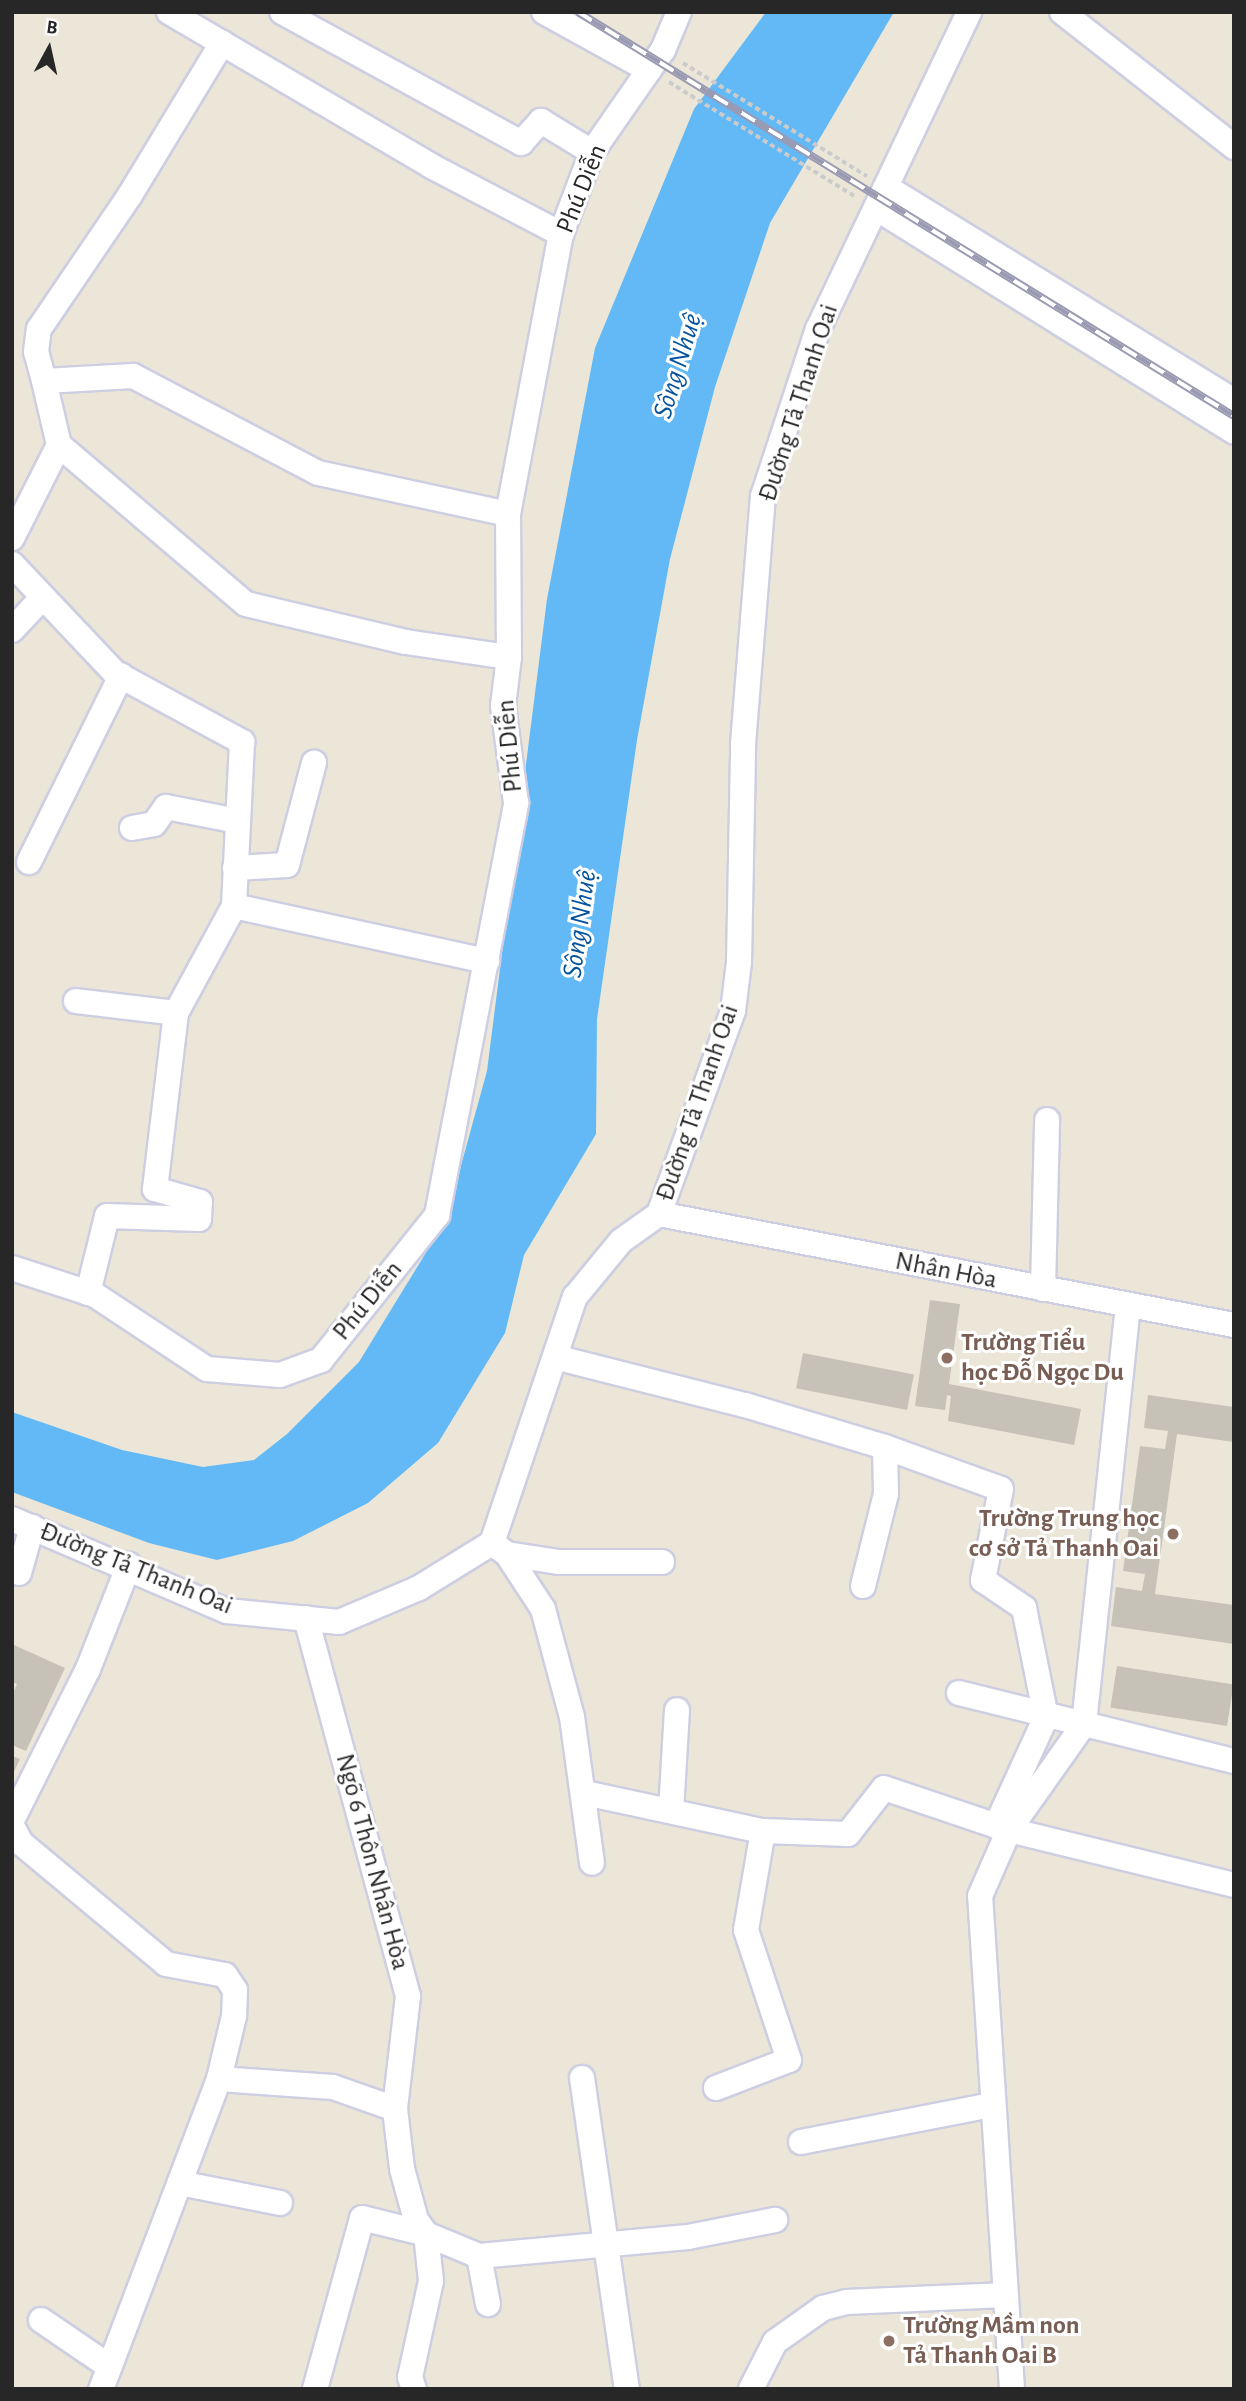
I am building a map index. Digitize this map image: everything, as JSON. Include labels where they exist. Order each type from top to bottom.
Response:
[{"type":"street","points":[[169,12],[431,166],[561,233]]},
{"type":"street","points":[[282,12],[521,143],[541,121],[592,152]]},
{"type":"street","points":[[544,12],[659,76]]},
{"type":"street","name":"Phú Diễn","points":[[89,1293],[206,1369],[280,1375],[321,1360],[437,1215],[516,803],[503,706],[509,657],[508,514],[561,233],[592,152],[659,76],[679,12]]},
{"type":"street","name":"Đường Tả Thanh Oai","points":[[22,1523],[129,1565],[227,1611],[339,1622],[419,1588],[500,1548],[575,1297],[621,1241],[659,1214],[733,1011],[739,962],[743,744],[764,496],[818,329],[876,190],[969,12]]},
{"type":"street","points":[[1062,12],[1234,147]]},
{"type":"street","points":[[222,43],[130,195],[39,330],[36,352],[60,445],[246,604],[406,642],[509,657]]},
{"type":"street","points":[[876,190],[1234,401]]},
{"type":"street","points":[[876,190],[1234,432]]},
{"type":"street","points":[[44,381],[133,376],[318,473],[508,514]]},
{"type":"street","points":[[12,538],[60,445]]},
{"type":"street","points":[[12,564],[121,676],[242,742],[234,906],[176,1013],[155,1189],[200,1202],[198,1219],[107,1216],[89,1293],[12,1268]]},
{"type":"street","points":[[12,630],[43,597]]},
{"type":"street","points":[[29,862],[121,676]]},
{"type":"street","points":[[234,868],[287,865],[314,763]]},
{"type":"street","points":[[132,828],[154,824],[166,807],[238,821]]},
{"type":"street","points":[[234,906],[487,961]]},
{"type":"street","points":[[76,1001],[176,1013]]},
{"type":"street","points":[[1044,1289],[1047,1120]]},
{"type":"street","name":"Nhân Hòa","points":[[659,1214],[1234,1325]]},
{"type":"street","points":[[1002,1828],[1084,1724],[1128,1306]]},
{"type":"street","points":[[555,1357],[745,1405],[885,1447],[1001,1489],[983,1580],[1024,1608],[1046,1717],[1002,1828],[980,1896],[1012,2389]]},
{"type":"street","points":[[863,1586],[886,1494],[885,1447]]},
{"type":"street","points":[[19,1573],[22,1523]]},
{"type":"street","points":[[500,1548],[559,1562],[662,1562]]},
{"type":"street","points":[[500,1548],[543,1609],[572,1717],[585,1793],[592,1863]]},
{"type":"street","points":[[41,2320],[106,2378],[219,2080],[234,2016],[235,1990],[230,1979],[166,1964],[21,1843],[12,1823],[88,1669],[129,1565]]},
{"type":"street","name":"Ngõ 6 Thôn Nhân Hòa","points":[[306,1618],[408,1996],[395,2109],[402,2169],[416,2220],[426,2234]]},
{"type":"street","points":[[959,1693],[1046,1717],[1234,1761]]},
{"type":"street","points":[[671,1811],[677,1710]]},
{"type":"street","points":[[585,1793],[763,1831],[848,1834],[884,1788],[1002,1828],[1234,1885]]},
{"type":"street","points":[[716,2088],[789,2060],[746,1930],[763,1831]]},
{"type":"street","points":[[582,2078],[626,2389]]},
{"type":"street","points":[[219,2080],[333,2087],[395,2109]]},
{"type":"street","points":[[801,2141],[992,2105]]},
{"type":"street","points":[[180,2183],[280,2203]]},
{"type":"street","points":[[315,2389],[362,2218],[426,2234],[479,2256],[688,2237],[775,2220]]},
{"type":"street","points":[[414,2389],[410,2377],[430,2281],[426,2234]]},
{"type":"street","points":[[479,2256],[488,2304]]},
{"type":"street","points":[[751,2389],[775,2342],[824,2308],[847,2302],[1005,2295]]},
{"type":"path","points":[[681,61],[876,190]]},
{"type":"path","points":[[659,76],[853,195]]},
{"type":"water","name":"Sông Nhuệ","points":[[766,12],[894,12],[770,223],[715,387],[670,559],[637,740],[597,1019],[596,1134],[524,1255],[505,1333],[438,1443],[368,1503],[293,1541],[217,1560],[149,1543],[12,1492],[12,1412],[122,1450],[203,1467],[254,1460],[287,1434],[359,1362],[446,1220],[487,1071],[547,599],[595,348],[694,109]]},
{"type":"building","points":[[930,1300],[960,1304],[949,1384],[1081,1409],[1074,1445],[948,1421],[951,1396],[947,1395],[945,1410],[915,1406]]},
{"type":"building","points":[[803,1353],[914,1375],[907,1410],[796,1388]]},
{"type":"building","points":[[1148,1395],[1234,1407],[1234,1442],[1177,1434],[1155,1594],[1234,1605],[1234,1644],[1111,1626],[1116,1587],[1142,1591],[1145,1574],[1123,1571],[1140,1446],[1165,1449],[1168,1431],[1144,1428]]},
{"type":"building","points":[[12,1644],[65,1668],[26,1751],[12,1745],[12,1695],[17,1684],[12,1682]]},
{"type":"building","points":[[1117,1666],[1234,1684],[1227,1726],[1110,1707]]},
{"type":"building","points":[[12,1756],[20,1759],[12,1776]]},
{"type":"railway","points":[[578,12],[1234,416]]},
{"type":"place","name":"Trường Tiểu học Đỗ Ngọc Du","points":[[947,1358]]},
{"type":"place","name":"Trường Trung học cơ sở Tả Thanh Oai","points":[[1173,1534]]},
{"type":"place","name":"Trường Mầm non Tả Thanh Oai B","points":[[889,2341]]}]
